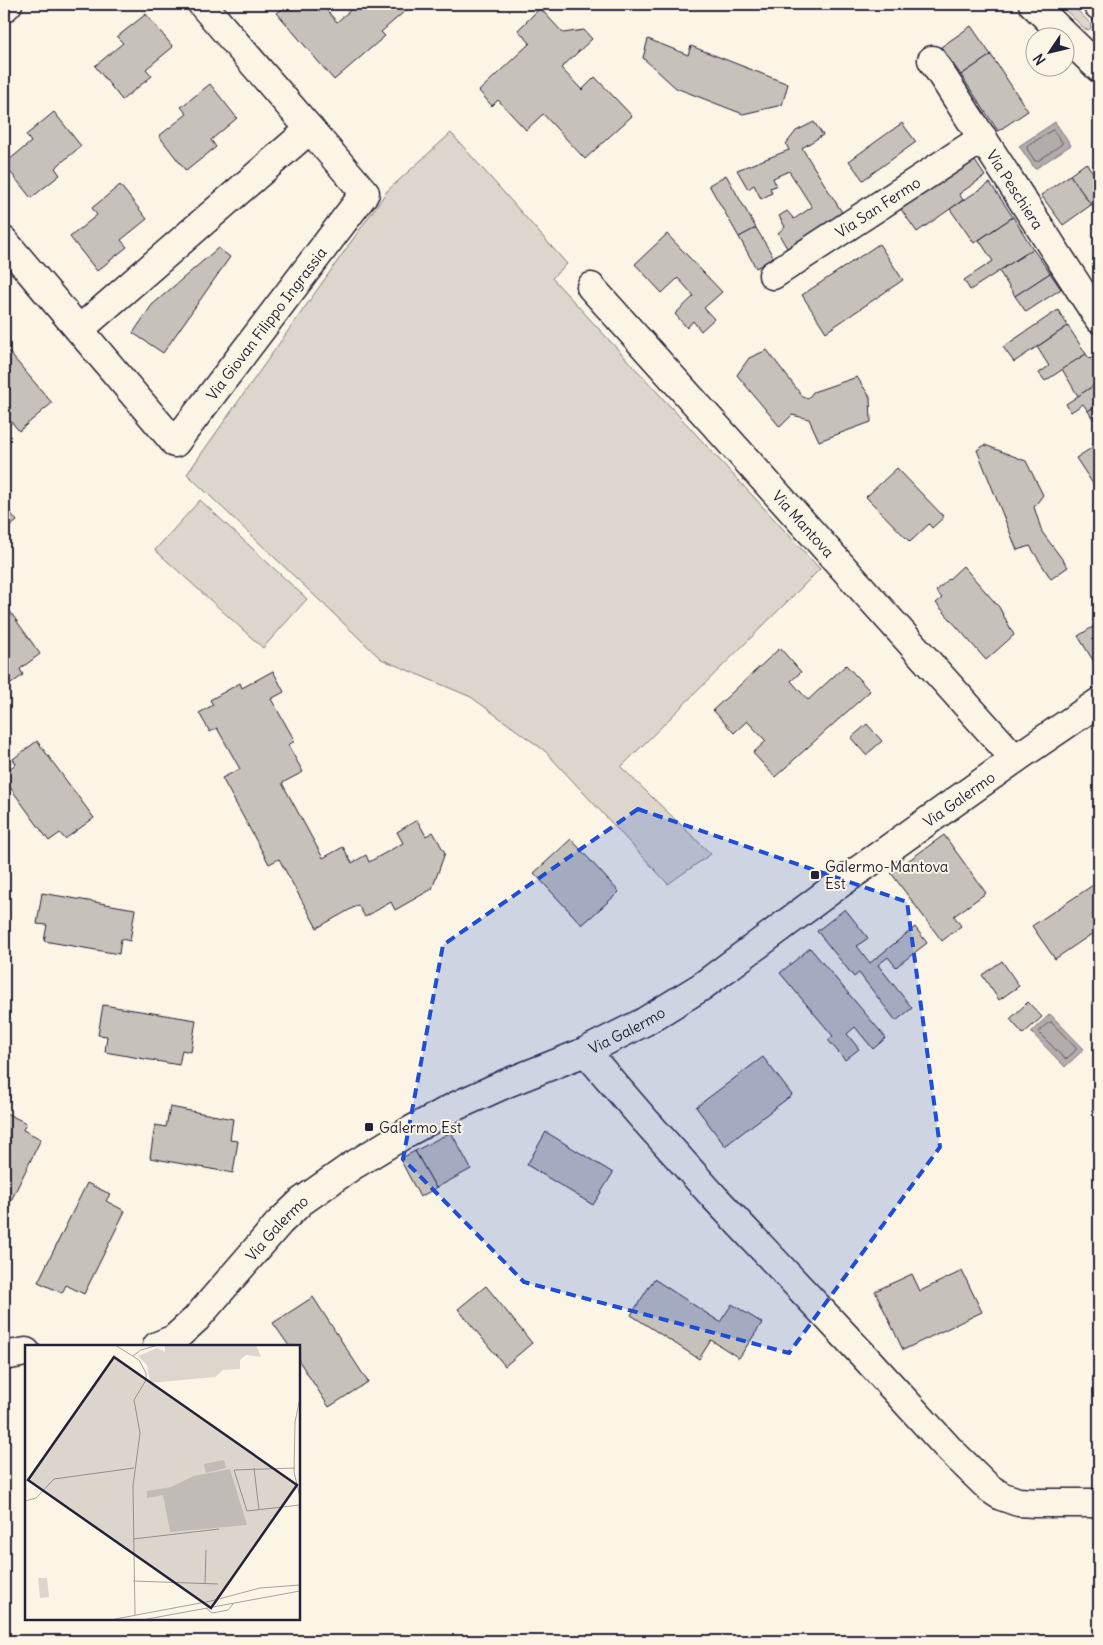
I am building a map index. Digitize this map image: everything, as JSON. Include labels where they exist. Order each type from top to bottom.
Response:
[{"type":"street","points":[[4,8],[8,4]]},
{"type":"street","name":"Via Giovan Filippo Ingrassia","points":[[4,241],[175,443],[365,193],[202,4]]},
{"type":"street","points":[[1033,4],[1099,68]]},
{"type":"street","name":"Via Peschiera","points":[[932,60],[1099,319]]},
{"type":"street","points":[[80,330],[310,129]]},
{"type":"street","name":"Via San Fermo","points":[[773,275],[982,138]]},
{"type":"street","name":"Via Mantova","points":[[591,287],[1015,759]]},
{"type":"street","name":"Via Galermo","points":[[159,1345],[174,1339],[196,1319],[279,1223],[302,1201],[352,1166],[456,1106],[507,1083],[586,1052],[644,1022],[701,987],[835,887],[1015,759],[1099,702]]},
{"type":"street","points":[[586,1052],[715,1198],[948,1448],[989,1488],[1001,1496],[1018,1502],[1034,1504],[1099,1503]]},
{"type":"street","points":[[4,1356],[25,1352]]},
{"type":"highlighted area","points":[[638,809],[907,902],[940,1147],[789,1353],[524,1282],[403,1159],[443,945]]},
{"type":"shaded area","points":[[1059,4],[1071,4],[1090,23],[1091,28],[1089,30],[1085,29]]},
{"type":"shaded area","points":[[451,133],[567,264],[552,278],[820,569],[621,767],[711,854],[668,884],[545,751],[471,697],[381,659],[187,474],[387,191]]},
{"type":"shaded area","points":[[200,500],[307,599],[263,648],[155,550]]},
{"type":"water","points":[[1055,122],[1071,145],[1035,169],[1019,146]]},
{"type":"water","points":[[1050,1014],[1084,1049],[1065,1067],[1031,1032]]},
{"type":"building","points":[[288,4],[321,4],[337,22],[357,4],[413,4],[381,32],[385,36],[334,80],[277,13]]},
{"type":"building","points":[[540,8],[563,33],[584,30],[592,39],[561,68],[582,90],[595,77],[632,116],[585,159],[543,114],[526,130],[498,100],[492,106],[479,91],[530,43],[518,30]]},
{"type":"building","points":[[146,14],[173,47],[146,69],[152,76],[122,100],[95,66],[123,43],[117,37]]},
{"type":"building","points":[[971,26],[991,55],[961,75],[941,47]]},
{"type":"building","points":[[648,39],[688,55],[691,46],[788,84],[782,105],[743,114],[676,88],[643,58]]},
{"type":"building","points":[[991,55],[1028,111],[998,131],[961,75]]},
{"type":"building","points":[[210,84],[237,118],[211,140],[216,147],[186,171],[159,136],[187,114],[181,107]]},
{"type":"building","points":[[54,112],[81,146],[55,168],[60,175],[31,198],[4,164],[31,142],[26,135]]},
{"type":"building","points":[[814,122],[823,135],[802,148],[843,214],[787,248],[778,233],[785,227],[779,216],[787,211],[794,219],[812,207],[789,171],[773,178],[776,186],[770,188],[772,193],[761,199],[754,185],[748,189],[737,170],[789,150],[786,144],[796,131]]},
{"type":"building","points":[[902,123],[916,142],[863,180],[849,161]]},
{"type":"building","points":[[971,155],[985,176],[959,194],[963,200],[917,232],[898,205]]},
{"type":"building","points":[[1086,163],[1099,181],[1099,199],[1091,205],[1070,175]]},
{"type":"building","points":[[726,175],[756,228],[739,237],[709,185]]},
{"type":"building","points":[[1070,175],[1091,205],[1063,225],[1041,195]]},
{"type":"building","points":[[990,183],[1013,217],[974,243],[950,209]]},
{"type":"building","points":[[120,185],[147,219],[121,240],[127,247],[97,271],[70,237],[97,215],[92,208]]},
{"type":"building","points":[[1013,217],[1033,249],[970,290],[964,280],[993,261],[979,240]]},
{"type":"building","points":[[756,228],[774,258],[756,268],[739,237]]},
{"type":"building","points":[[667,234],[722,292],[704,308],[714,319],[701,331],[693,321],[687,328],[675,314],[694,296],[678,278],[662,293],[635,264]]},
{"type":"building","points":[[879,244],[903,280],[826,332],[802,295]]},
{"type":"building","points":[[218,248],[230,257],[163,353],[133,333],[152,305]]},
{"type":"building","points":[[1033,249],[1050,273],[1015,296],[999,271]]},
{"type":"building","points":[[1050,273],[1061,289],[1026,312],[1015,296]]},
{"type":"building","points":[[1058,310],[1068,326],[1014,362],[1003,347]]},
{"type":"building","points":[[1068,326],[1086,354],[1045,381],[1039,373],[1049,366],[1037,347]]},
{"type":"building","points":[[767,350],[803,397],[808,399],[813,392],[857,377],[870,397],[871,422],[819,441],[809,419],[792,415],[780,427],[737,375],[749,358]]},
{"type":"building","points":[[8,351],[52,403],[19,431],[4,413],[4,354]]},
{"type":"building","points":[[1099,353],[1099,382],[1078,396],[1062,369],[1086,354],[1090,359]]},
{"type":"building","points":[[1099,382],[1099,404],[1088,411],[1083,404],[1071,412],[1066,404]]},
{"type":"building","points":[[1099,404],[1099,415],[1093,419],[1088,411]]},
{"type":"building","points":[[1099,443],[1099,488],[1097,490],[1076,458]]},
{"type":"building","points":[[985,445],[1026,461],[1043,495],[1034,507],[1042,532],[1068,567],[1051,579],[1030,546],[1017,550],[977,450]]},
{"type":"building","points":[[897,468],[944,517],[932,528],[929,524],[910,542],[866,497]]},
{"type":"building","points":[[4,507],[17,521],[4,531]]},
{"type":"building","points":[[963,566],[999,607],[1014,635],[986,660],[936,603],[942,598],[936,591]]},
{"type":"building","points":[[4,603],[40,654],[20,669],[23,675],[4,689]]},
{"type":"building","points":[[1099,623],[1099,670],[1078,636]]},
{"type":"building","points":[[780,648],[801,672],[791,681],[808,700],[846,665],[870,691],[775,777],[753,753],[766,741],[747,721],[734,733],[713,710]]},
{"type":"building","points":[[273,671],[284,692],[271,699],[295,741],[288,745],[303,772],[282,783],[323,858],[343,847],[352,863],[366,855],[369,862],[403,843],[397,832],[417,820],[426,836],[433,832],[445,853],[432,889],[395,910],[391,902],[365,917],[358,905],[317,928],[279,859],[269,864],[222,778],[240,769],[217,728],[210,732],[199,713],[213,705],[210,700],[240,683],[242,688]]},
{"type":"building","points":[[867,724],[882,741],[866,755],[851,738]]},
{"type":"building","points":[[37,741],[94,818],[65,839],[60,833],[49,841],[4,779],[4,772],[16,764],[13,759]]},
{"type":"building","points":[[944,835],[986,893],[954,916],[961,926],[942,941],[891,873]]},
{"type":"building","points":[[571,839],[619,892],[582,925],[534,873]]},
{"type":"building","points":[[1099,881],[1099,929],[1055,959],[1032,926]]},
{"type":"building","points":[[42,893],[135,909],[130,941],[121,939],[119,954],[44,941],[47,925],[37,924]]},
{"type":"building","points":[[845,909],[868,938],[857,946],[870,963],[915,927],[927,943],[896,967],[888,957],[878,965],[912,1008],[896,1021],[859,973],[854,977],[817,931]]},
{"type":"building","points":[[810,948],[886,1038],[873,1049],[855,1027],[847,1034],[859,1049],[845,1060],[828,1040],[833,1036],[780,973]]},
{"type":"building","points":[[1002,961],[1019,986],[999,1000],[982,975]]},
{"type":"building","points":[[1028,1002],[1042,1017],[1023,1034],[1010,1019]]},
{"type":"building","points":[[103,1005],[196,1020],[191,1052],[182,1050],[179,1065],[105,1052],[107,1036],[98,1035]]},
{"type":"building","points":[[763,1057],[792,1095],[725,1146],[696,1107]]},
{"type":"building","points":[[170,1107],[233,1119],[230,1140],[238,1141],[233,1173],[150,1158],[155,1125],[166,1127]]},
{"type":"building","points":[[4,1112],[26,1123],[23,1130],[41,1139],[4,1215]]},
{"type":"building","points":[[451,1132],[471,1169],[436,1188],[415,1151]]},
{"type":"building","points":[[546,1132],[613,1173],[593,1205],[527,1165]]},
{"type":"building","points":[[415,1151],[436,1188],[420,1197],[400,1159]]},
{"type":"building","points":[[87,1183],[110,1194],[106,1201],[125,1211],[84,1294],[66,1285],[62,1293],[38,1282]]},
{"type":"building","points":[[962,1271],[982,1312],[903,1350],[875,1291],[912,1274],[920,1291]]},
{"type":"building","points":[[654,1279],[720,1322],[732,1304],[762,1323],[739,1358],[711,1340],[699,1359],[631,1315]]},
{"type":"building","points":[[486,1286],[532,1343],[505,1366],[458,1309]]},
{"type":"building","points":[[313,1297],[368,1382],[329,1407],[300,1363],[300,1345],[288,1345],[273,1323]]},
{"type":"building","points":[[1072,1636],[1093,1638],[1092,1641],[1071,1641]]},
{"type":"place","name":"Galermo-Mantova Est","points":[[815,875]]},
{"type":"place","name":"Galermo Est","points":[[369,1127]]}]
